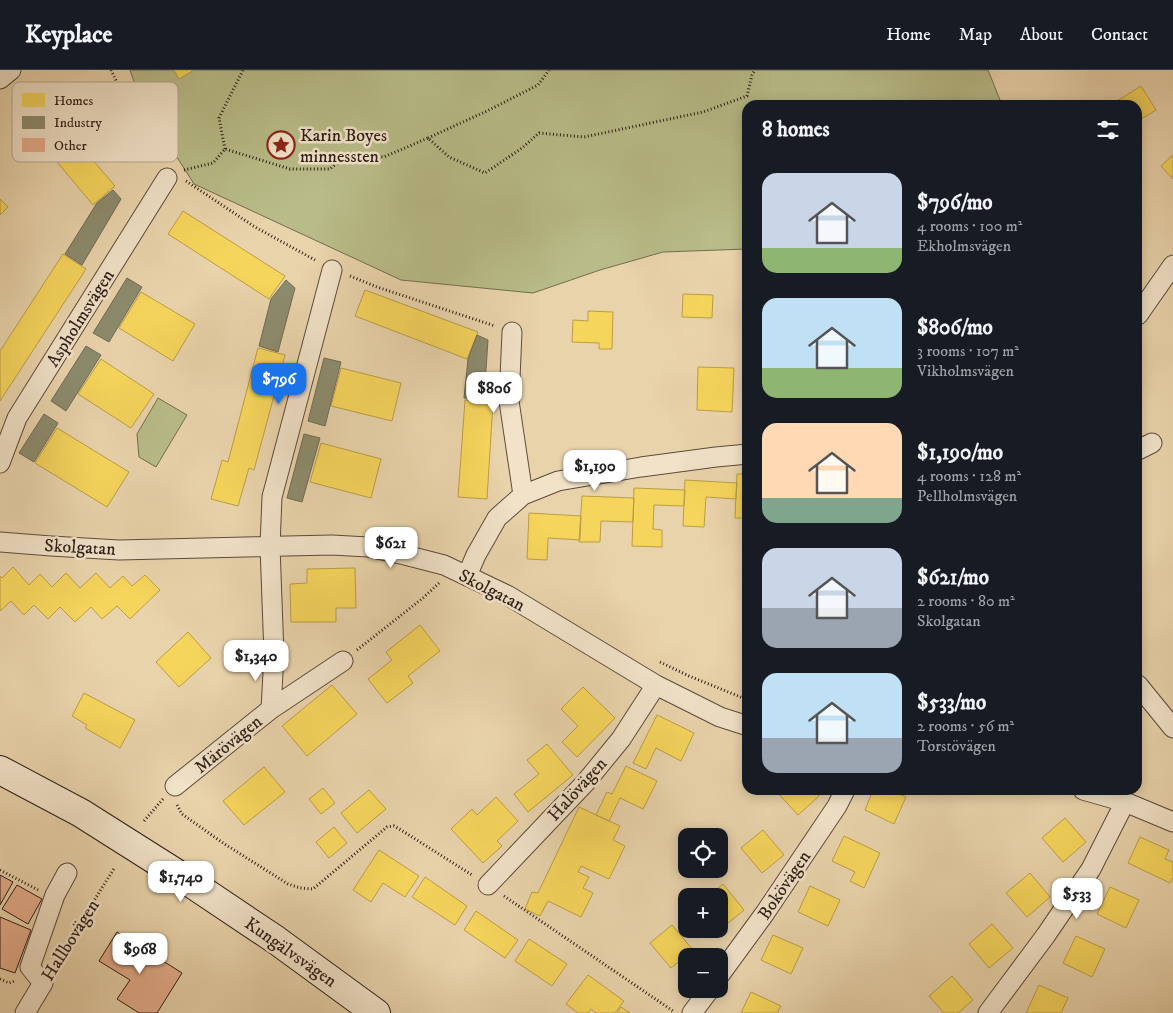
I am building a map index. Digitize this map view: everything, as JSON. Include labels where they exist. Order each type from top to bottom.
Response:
[{"type":"main road","name":"Kungälvsvägen","points":[[0,770],[81,813],[179,875],[276,940],[376,1013]]},
{"type":"street","points":[[0,79],[11,70]]},
{"type":"street","name":"Aspholmsvägen","points":[[0,463],[18,418],[173,173]]},
{"type":"street","points":[[1142,309],[1173,265]]},
{"type":"street","name":"Märövägen","points":[[172,789],[271,709],[274,655],[270,546],[272,497],[332,270]]},
{"type":"street","points":[[512,332],[509,401],[523,495]]},
{"type":"street","points":[[467,576],[476,555],[497,518],[523,495],[558,482],[576,478],[641,467],[742,455]]},
{"type":"street","name":"Skolgatan","points":[[0,542],[119,550],[332,545],[368,547],[405,555],[444,565],[507,595],[656,685],[720,717],[742,724]]},
{"type":"street","points":[[271,709],[343,661]]},
{"type":"street","name":"Halövägen","points":[[488,886],[591,776],[621,739],[656,685]]},
{"type":"street","points":[[1142,690],[1173,728]]},
{"type":"street","name":"Bokövägen","points":[[728,964],[821,831],[842,795]]},
{"type":"street","points":[[1100,795],[1125,802],[1173,821]]},
{"type":"street","points":[[988,1013],[1046,935],[1091,869],[1125,802]]},
{"type":"street","points":[[43,983],[30,967],[55,895],[67,873]]},
{"type":"street","name":"Hallbovägen","points":[[25,1013],[43,983]]},
{"type":"street","points":[[692,1013],[703,998]]},
{"type":"path","points":[[111,70],[117,82]]},
{"type":"path","points":[[225,149],[219,118],[243,70]]},
{"type":"path","points":[[225,149],[290,169],[330,169],[347,154],[384,157],[487,111],[538,85],[549,70]]},
{"type":"path","points":[[428,138],[449,157],[484,173],[522,148],[539,132],[584,136],[703,112],[746,96],[755,70]]},
{"type":"path","points":[[173,173],[213,163],[225,149]]},
{"type":"path","points":[[161,162],[173,173],[255,227],[332,270],[512,332]]},
{"type":"path","points":[[343,661],[434,589],[438,584],[444,565]]},
{"type":"path","points":[[144,821],[172,789],[182,814],[223,843],[288,884],[300,888],[313,889],[386,827],[391,826],[401,830],[488,886],[676,1013]]},
{"type":"path","name":"Hallbovägen","points":[[43,983],[116,867]]},
{"type":"path","points":[[0,870],[42,892],[55,895]]},
{"type":"green space","points":[[130,70],[988,70],[1000,100],[742,100],[742,249],[663,252],[600,270],[533,293],[401,280],[194,184],[178,159],[178,82],[134,82]]},
{"type":"green space","points":[[158,398],[187,415],[156,467],[139,457],[137,434]]},
{"type":"building: Homes","points":[[174,70],[194,70],[179,79]]},
{"type":"building: Homes","points":[[1141,86],[1156,110],[1142,119],[1142,100],[1119,100]]},
{"type":"building: Homes","points":[[1173,155],[1173,179],[1161,166]]},
{"type":"building: Homes","points":[[57,162],[94,162],[115,186],[93,205]]},
{"type":"building: Homes","points":[[0,199],[8,207],[0,215]]},
{"type":"building: Homes","points":[[183,211],[285,276],[269,299],[168,234]]},
{"type":"building: Homes","points":[[63,254],[86,269],[0,401],[0,351]]},
{"type":"building: Homes","points":[[365,290],[478,332],[467,359],[355,316]]},
{"type":"building: Homes","points":[[141,292],[195,324],[173,361],[119,328]]},
{"type":"building: Homes","points":[[683,294],[713,295],[712,318],[682,317]]},
{"type":"building: Homes","points":[[588,311],[613,312],[612,349],[599,349],[599,343],[572,342],[573,320],[588,321]]},
{"type":"building: Homes","points":[[258,348],[285,355],[254,470],[249,468],[238,506],[211,499],[222,460],[228,462]]},
{"type":"building: Homes","points":[[101,359],[154,394],[131,428],[78,394]]},
{"type":"building: Homes","points":[[698,367],[734,368],[732,412],[697,410]]},
{"type":"building: Homes","points":[[341,368],[401,383],[392,421],[331,406]]},
{"type":"building: Homes","points":[[465,400],[493,402],[487,499],[458,497]]},
{"type":"building: Homes","points":[[57,428],[129,472],[107,507],[35,463]]},
{"type":"building: Homes","points":[[321,443],[381,459],[371,498],[310,482]]},
{"type":"building: Homes","points":[[737,474],[742,474],[742,518],[735,518]]},
{"type":"building: Homes","points":[[685,480],[737,483],[736,499],[706,497],[704,527],[683,526]]},
{"type":"building: Homes","points":[[634,488],[685,490],[684,506],[654,505],[653,529],[662,530],[662,547],[632,546]]},
{"type":"building: Homes","points":[[582,496],[634,498],[633,522],[601,521],[600,542],[579,542]]},
{"type":"building: Homes","points":[[529,513],[581,516],[580,540],[548,538],[547,560],[527,559]]},
{"type":"building: Homes","points":[[13,567],[29,585],[40,574],[52,587],[66,573],[80,588],[96,573],[110,588],[123,576],[132,586],[145,575],[160,590],[130,619],[117,606],[102,619],[91,607],[75,622],[60,607],[48,619],[34,605],[24,615],[11,601],[0,611],[0,576],[2,578]]},
{"type":"building: Homes","points":[[355,568],[356,608],[336,608],[336,622],[291,622],[290,584],[307,583],[307,569]]},
{"type":"building: Homes","points":[[420,625],[440,651],[408,676],[413,683],[387,703],[368,679],[392,660],[386,652]]},
{"type":"building: Homes","points":[[188,632],[211,658],[179,687],[156,662]]},
{"type":"building: Homes","points":[[332,685],[357,714],[307,756],[282,726]]},
{"type":"building: Homes","points":[[583,687],[615,718],[577,757],[562,742],[578,726],[561,709]]},
{"type":"building: Homes","points":[[84,693],[135,720],[120,748],[85,728],[87,725],[72,716]]},
{"type":"building: Homes","points":[[657,715],[694,733],[681,761],[656,748],[646,769],[633,763]]},
{"type":"building: Homes","points":[[547,744],[573,775],[528,812],[514,794],[539,774],[527,760]]},
{"type":"building: Homes","points":[[626,766],[657,781],[643,809],[620,798],[609,821],[596,815],[607,792],[612,794]]},
{"type":"building: Homes","points":[[264,767],[285,792],[244,825],[223,801]]},
{"type":"building: Homes","points":[[323,788],[335,803],[321,814],[309,799]]},
{"type":"building: Homes","points":[[369,790],[386,809],[357,833],[341,813]]},
{"type":"building: Homes","points":[[780,795],[818,795],[819,796],[798,815]]},
{"type":"building: Homes","points":[[871,795],[901,795],[906,797],[894,824],[865,810]]},
{"type":"building: Homes","points":[[496,797],[518,821],[497,841],[502,846],[483,863],[451,829],[472,809],[477,815]]},
{"type":"building: Homes","points":[[579,807],[620,826],[613,840],[625,846],[609,879],[581,866],[578,872],[589,877],[583,888],[593,893],[581,917],[548,901],[540,916],[525,909],[532,892],[538,893]]},
{"type":"building: Homes","points":[[1065,818],[1086,842],[1063,862],[1042,838]]},
{"type":"building: Homes","points":[[334,827],[347,843],[329,858],[316,842]]},
{"type":"building: Homes","points":[[763,830],[784,855],[762,873],[741,848]]},
{"type":"building: Homes","points":[[844,836],[880,853],[864,888],[850,881],[855,872],[832,861]]},
{"type":"building: Homes","points":[[1140,837],[1169,850],[1165,859],[1173,862],[1173,877],[1170,883],[1128,863]]},
{"type":"building: Homes","points":[[379,850],[419,876],[405,897],[383,883],[371,902],[353,890]]},
{"type":"building: Homes","points":[[1030,873],[1050,897],[1027,917],[1006,893]]},
{"type":"building: Homes","points":[[425,877],[467,906],[455,925],[412,897]]},
{"type":"building: Homes","points":[[723,884],[726,888],[718,888]]},
{"type":"building: Homes","points":[[810,886],[840,900],[828,926],[798,912]]},
{"type":"building: Homes","points":[[1110,887],[1139,900],[1126,928],[1097,914]]},
{"type":"building: Homes","points":[[728,890],[744,910],[728,923]]},
{"type":"building: Homes","points":[[476,911],[518,940],[505,958],[464,930]]},
{"type":"building: Homes","points":[[992,924],[1013,948],[989,968],[969,944]]},
{"type":"building: Homes","points":[[672,925],[678,932],[678,938],[683,938],[691,948],[678,948],[678,962],[671,968],[650,943]]},
{"type":"building: Homes","points":[[773,935],[803,948],[791,974],[761,960]]},
{"type":"building: Homes","points":[[1076,936],[1105,949],[1092,977],[1063,963]]},
{"type":"building: Homes","points":[[529,939],[567,964],[552,986],[515,961]]},
{"type":"building: Homes","points":[[588,975],[624,1001],[615,1013],[596,1013],[591,1009],[588,1013],[578,1013],[566,1004]]},
{"type":"building: Homes","points":[[952,976],[973,1000],[958,1013],[944,1013],[929,996]]},
{"type":"building: Homes","points":[[1039,985],[1068,998],[1061,1013],[1026,1013]]},
{"type":"building: Homes","points":[[751,992],[781,1006],[777,1013],[741,1013]]},
{"type":"building: Homes","points":[[621,1007],[630,1013],[617,1013]]},
{"type":"building: Industry","points":[[113,190],[121,199],[82,265],[65,254],[97,203]]},
{"type":"building: Industry","points":[[127,278],[142,287],[109,342],[93,333]]},
{"type":"building: Industry","points":[[286,280],[295,288],[278,352],[259,346],[271,299]]},
{"type":"building: Industry","points":[[477,335],[488,340],[484,399],[464,398],[468,359]]},
{"type":"building: Industry","points":[[86,346],[101,355],[66,411],[51,401]]},
{"type":"building: Industry","points":[[324,358],[341,362],[325,426],[308,421]]},
{"type":"building: Industry","points":[[44,414],[58,423],[34,462],[19,453]]},
{"type":"building: Industry","points":[[304,434],[320,438],[302,502],[287,498]]},
{"type":"building: Other","points":[[0,875],[13,882],[0,905]]},
{"type":"building: Other","points":[[17,885],[42,899],[28,924],[2,909]]},
{"type":"building: Other","points":[[0,917],[31,930],[15,973],[0,968]]},
{"type":"building: Other","points":[[117,932],[182,973],[157,1013],[139,1013],[117,999],[130,980],[99,961]]},
{"type":"place","name":"Karin Boyes minnessten","points":[[281,145]]}]
